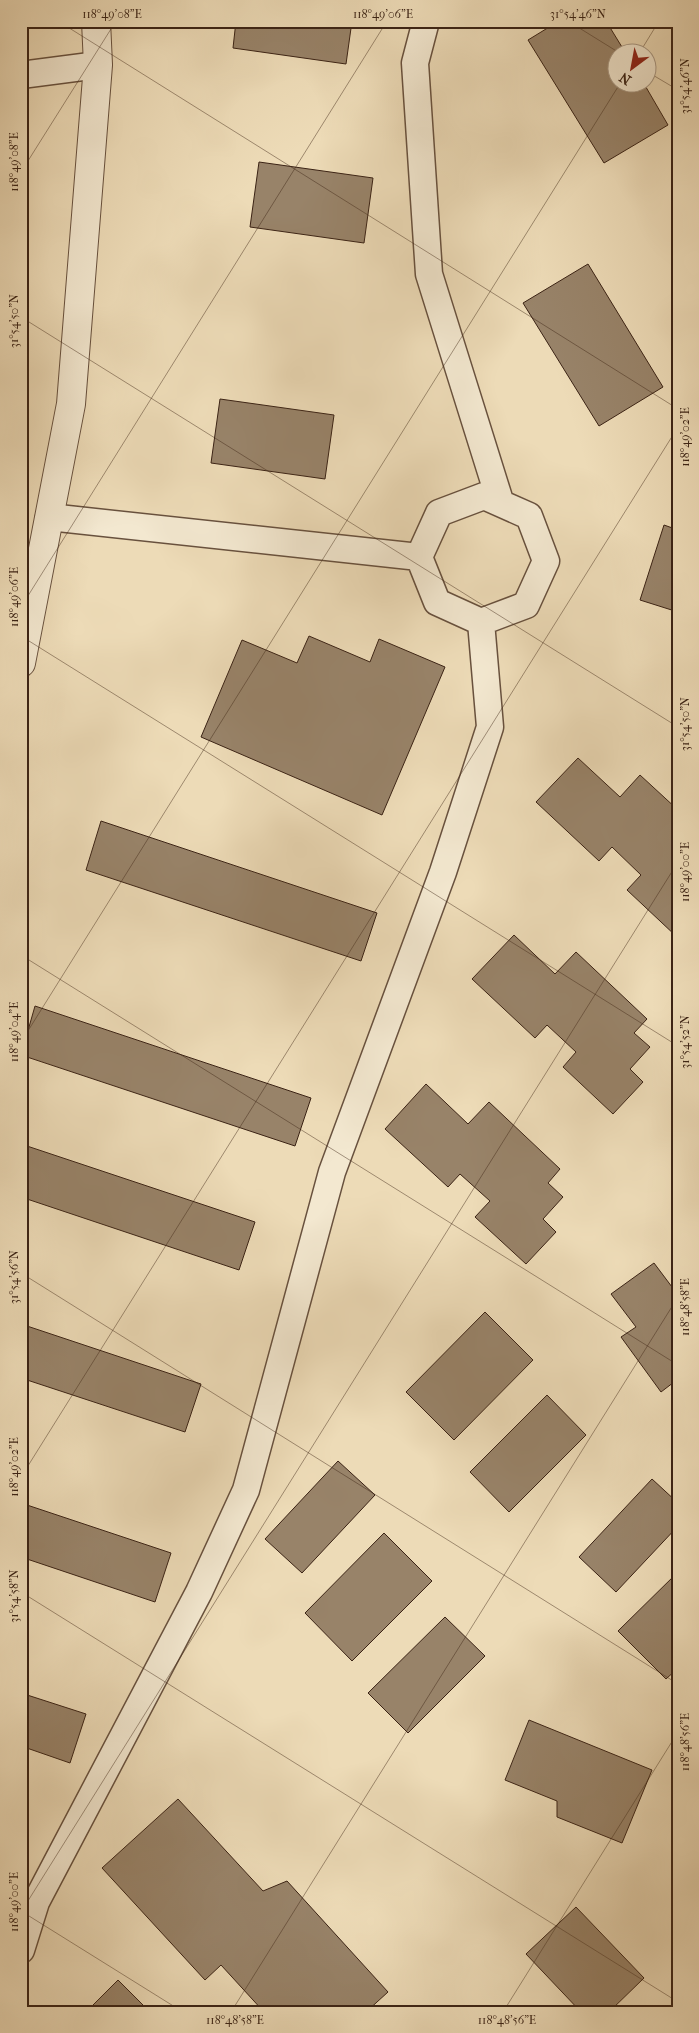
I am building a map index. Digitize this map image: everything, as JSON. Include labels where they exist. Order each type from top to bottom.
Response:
[{"type":"street","points":[[21,663],[71,404],[98,65],[96,21]]},
{"type":"street","points":[[426,21],[415,63],[429,274],[500,502]]},
{"type":"street","points":[[21,75],[98,65]]},
{"type":"street","points":[[484,496],[529,516],[546,561],[526,605],[481,622],[437,602],[419,557],[439,513],[484,496]]},
{"type":"street","points":[[49,517],[419,557]]},
{"type":"street","points":[[21,1950],[36,1902],[199,1592],[246,1490],[332,1172],[443,872],[490,727],[481,622]]},
{"type":"building","points":[[236,21],[352,21],[346,64],[233,48]]},
{"type":"building","points":[[559,21],[606,21],[619,42],[606,42],[606,92],[649,92],[668,125],[604,163],[528,40]]},
{"type":"building","points":[[259,162],[373,178],[364,243],[250,227]]},
{"type":"building","points":[[588,264],[663,387],[599,426],[523,303]]},
{"type":"building","points":[[220,399],[334,415],[325,479],[211,463]]},
{"type":"building","points":[[664,525],[678,530],[678,612],[640,600]]},
{"type":"building","points":[[309,636],[370,662],[379,639],[445,667],[382,815],[201,737],[242,640],[297,663]]},
{"type":"building","points":[[578,758],[620,797],[640,775],[678,810],[677,937],[627,890],[641,875],[612,847],[599,861],[536,802]]},
{"type":"building","points":[[101,821],[377,913],[361,961],[86,870]]},
{"type":"building","points":[[514,935],[555,974],[576,952],[647,1019],[634,1033],[650,1047],[630,1069],[643,1082],[613,1114],[563,1067],[576,1052],[547,1025],[535,1038],[472,979]]},
{"type":"building","points":[[35,1006],[311,1098],[295,1146],[21,1055]]},
{"type":"building","points":[[426,1084],[468,1124],[489,1102],[560,1169],[548,1183],[563,1197],[543,1219],[556,1232],[526,1264],[475,1217],[490,1201],[460,1174],[448,1187],[385,1129]]},
{"type":"building","points":[[21,1144],[255,1222],[239,1270],[21,1197]]},
{"type":"building","points":[[654,1263],[678,1295],[678,1379],[661,1392],[621,1337],[636,1327],[611,1294]]},
{"type":"building","points":[[485,1312],[533,1360],[454,1440],[406,1392]]},
{"type":"building","points":[[21,1324],[201,1384],[185,1432],[21,1378]]},
{"type":"building","points":[[547,1395],[586,1435],[509,1512],[470,1472]]},
{"type":"building","points":[[338,1461],[375,1495],[302,1573],[265,1539]]},
{"type":"building","points":[[652,1479],[678,1503],[678,1526],[616,1592],[579,1557]]},
{"type":"building","points":[[21,1503],[171,1553],[155,1602],[21,1557]]},
{"type":"building","points":[[384,1533],[432,1581],[352,1661],[305,1613]]},
{"type":"building","points":[[678,1572],[678,1668],[666,1679],[618,1631]]},
{"type":"building","points":[[445,1617],[485,1656],[408,1733],[368,1693]]},
{"type":"building","points":[[21,1693],[86,1714],[70,1763],[21,1746]]},
{"type":"building","points":[[529,1720],[652,1770],[622,1843],[557,1817],[557,1801],[505,1780]]},
{"type":"building","points":[[178,1799],[263,1891],[287,1881],[388,1992],[366,2012],[264,2012],[221,1965],[205,1980],[102,1868]]},
{"type":"building","points":[[576,1907],[644,1978],[609,2012],[581,2012],[526,1954]]},
{"type":"building","points":[[118,1980],[150,2012],[86,2012]]}]
